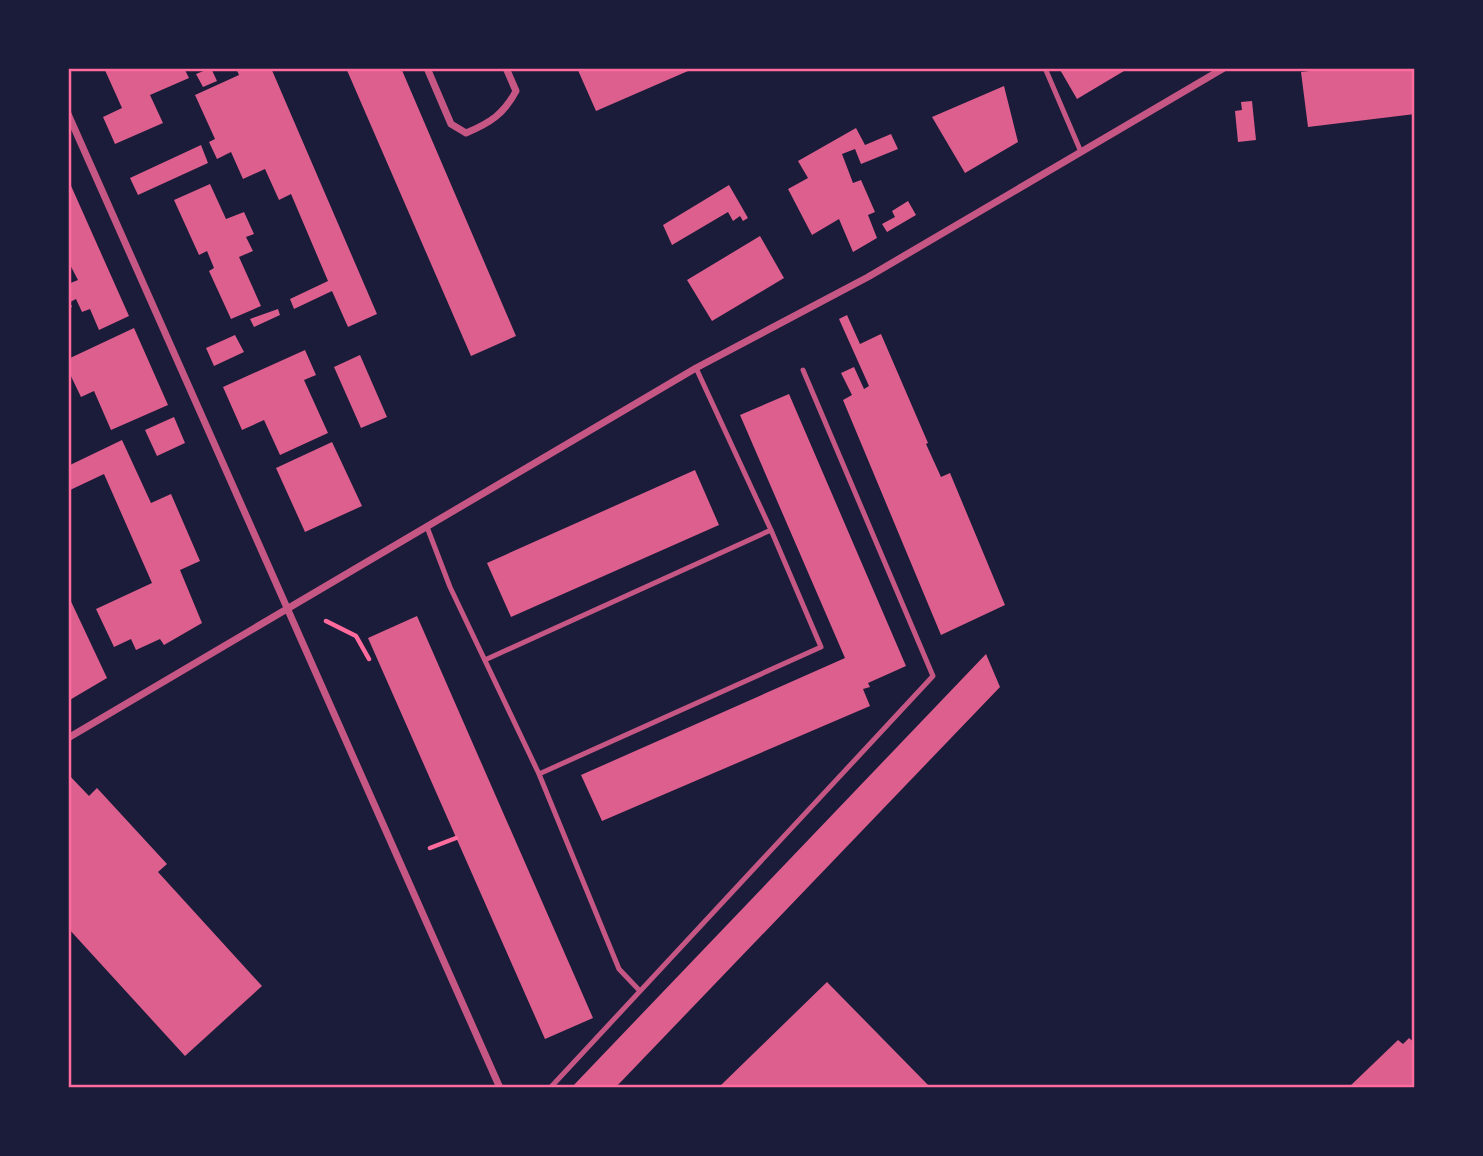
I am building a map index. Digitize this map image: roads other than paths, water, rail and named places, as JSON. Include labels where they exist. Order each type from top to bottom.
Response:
[{"type":"street","points":[[427,68],[451,124],[466,133],[496,119],[508,107],[516,91],[506,68]]},
{"type":"street","points":[[68,738],[696,368],[868,277],[1224,68]]},
{"type":"street","points":[[68,114],[500,1088]]},
{"type":"lane","points":[[1045,68],[1081,152]]},
{"type":"lane","points":[[539,774],[821,647],[771,530],[696,368]]},
{"type":"lane","points":[[550,1088],[933,676],[803,370]]},
{"type":"lane","points":[[427,527],[450,587],[487,659],[539,774],[619,969],[639,990]]},
{"type":"lane","points":[[487,659],[771,530]]}]
